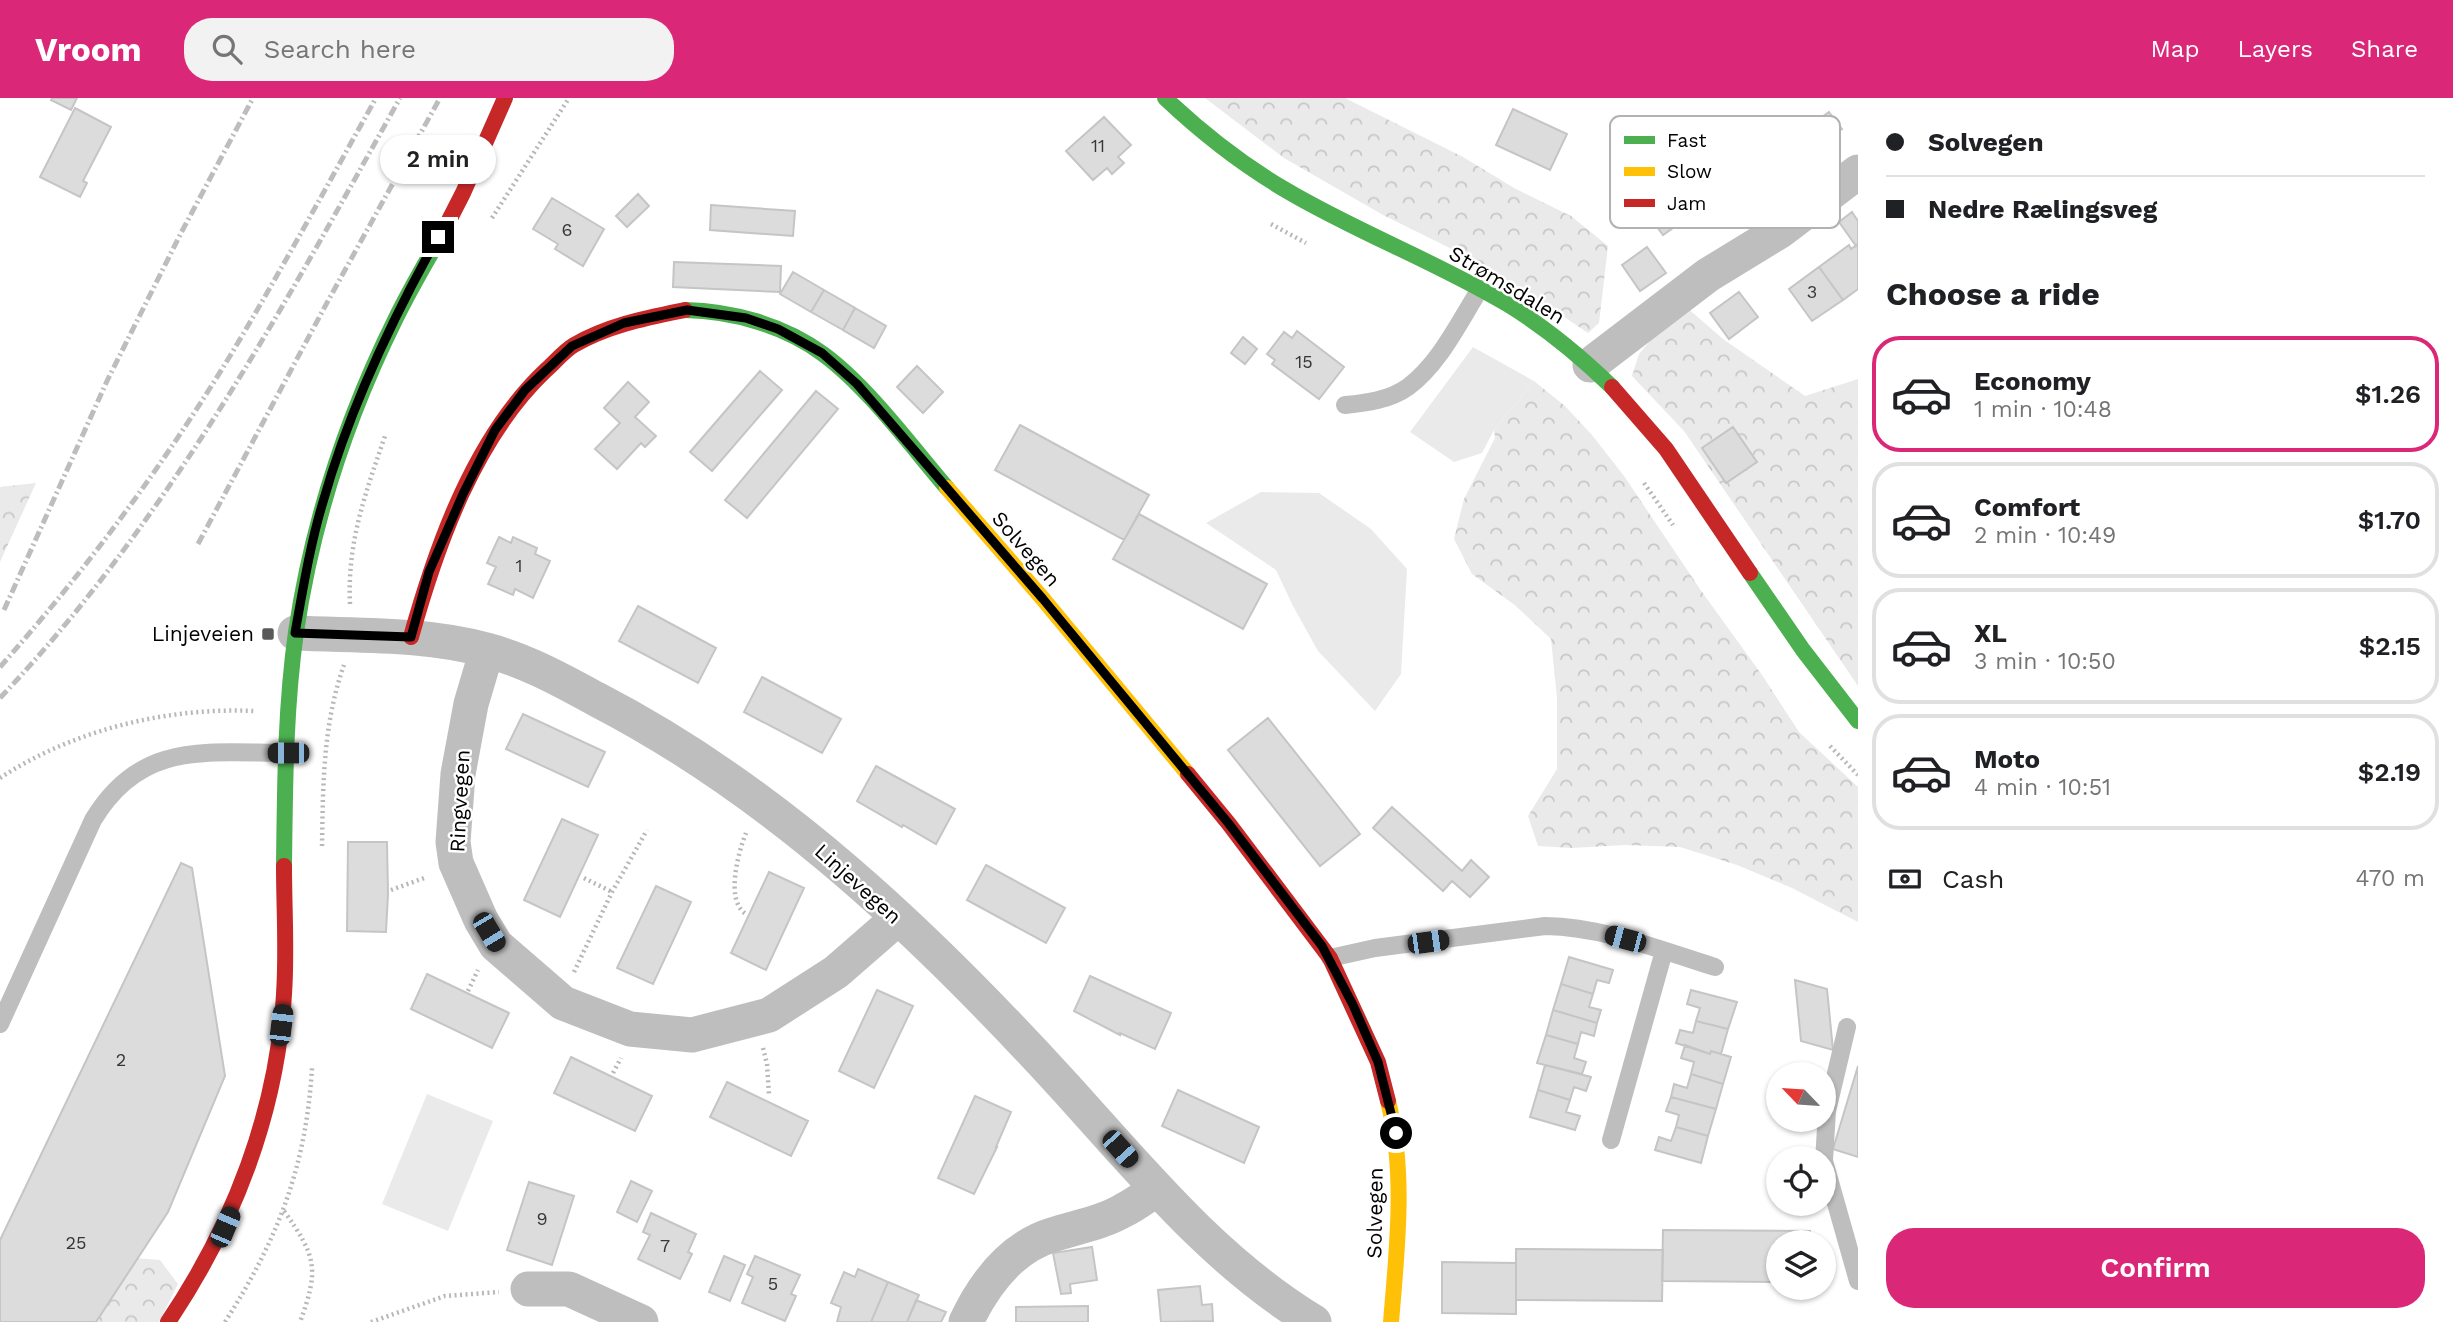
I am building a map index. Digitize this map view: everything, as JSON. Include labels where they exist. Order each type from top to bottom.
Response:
[{"type":"main road","points":[[168,1322],[185,1300],[225,1227],[241,1189],[265,1116],[273,1080],[283,1006],[285,823],[295,633],[322,503],[352,417],[396,318],[463,194],[505,98]]},
{"type":"main road","name":"Strømsdalen","points":[[1165,98],[1207,137],[1273,182],[1320,209],[1480,289],[1536,323],[1590,365],[1630,406],[1668,452],[1798,645],[1858,721]]},
{"type":"main road","points":[[463,194],[507,135]]},
{"type":"main road","name":"Solvegen","points":[[411,637],[429,572],[495,430],[534,381],[572,346],[624,323],[687,310],[746,318],[778,329],[822,353],[857,384],[1043,599],[1329,946],[1378,1062],[1396,1133],[1398,1175],[1391,1322]]},
{"type":"street","points":[[1840,186],[1858,172]]},
{"type":"street","points":[[1590,365],[1708,275],[1784,228]]},
{"type":"street","name":"Linjevegen","points":[[295,633],[411,637],[487,650],[543,672],[629,716],[698,758],[797,828],[898,918],[973,988],[1157,1189],[1217,1250],[1280,1301],[1314,1322]]},
{"type":"street","name":"Ringvegen","points":[[487,650],[471,704],[458,774],[453,842],[456,863],[481,920],[496,945],[561,1001],[630,1029],[692,1035],[769,1015],[836,972],[898,918]]},
{"type":"street","points":[[966,1322],[991,1279],[1027,1246],[1124,1211],[1157,1189]]},
{"type":"street","points":[[528,1289],[569,1289],[641,1322]]},
{"type":"lane","points":[[1345,405],[1371,402],[1407,388],[1439,353],[1480,289]]},
{"type":"lane","points":[[0,1024],[93,820],[119,787],[135,772],[178,755],[288,753]]},
{"type":"lane","points":[[1329,946],[1375,948],[1545,926],[1592,930],[1715,967]]},
{"type":"lane","points":[[1611,1140],[1664,951]]},
{"type":"lane","points":[[1847,1027],[1826,1111],[1824,1161],[1858,1282]]},
{"type":"path","points":[[486,229],[569,98]]},
{"type":"path","points":[[1268,221],[1279,230],[1315,248]]},
{"type":"path","points":[[350,606],[351,550],[388,426]]},
{"type":"path","points":[[1637,472],[1678,532]]},
{"type":"path","points":[[0,778],[24,762],[107,728],[181,714],[262,712]]},
{"type":"path","points":[[1826,740],[1858,775]]},
{"type":"path","points":[[746,914],[736,902],[736,868],[743,840],[759,801]]},
{"type":"path","points":[[561,1001],[612,892],[647,830]]},
{"type":"path","points":[[584,878],[612,892]]},
{"type":"path","points":[[752,1019],[767,1064],[769,1095]]},
{"type":"path","points":[[284,1211],[298,1231],[314,1272],[312,1291],[300,1322]]},
{"type":"path","points":[[371,1322],[445,1296],[528,1289]]},
{"type":"green space","points":[[1205,98],[1345,98],[1463,157],[1514,188],[1571,216],[1608,246],[1599,323],[1588,333],[1470,258],[1383,215],[1284,158]]},
{"type":"green space","points":[[1685,306],[1723,339],[1805,396],[1858,379],[1858,686],[1684,431],[1632,376],[1639,354],[1666,322]]},
{"type":"green space","points":[[1473,347],[1534,381],[1494,430],[1482,453],[1454,462],[1410,432]]},
{"type":"green space","points":[[1534,381],[1565,406],[1624,476],[1799,732],[1858,787],[1858,922],[1792,888],[1737,865],[1680,847],[1538,846],[1528,816],[1557,769],[1557,698],[1551,639],[1516,606],[1472,574],[1454,539],[1464,499],[1495,438],[1494,430]]},
{"type":"green space","points":[[36,483],[0,562],[0,487]]},
{"type":"green space","points":[[1261,492],[1319,493],[1371,529],[1407,569],[1401,674],[1375,711],[1318,651],[1276,570],[1206,523]]},
{"type":"green space","points":[[427,1094],[493,1121],[448,1231],[382,1204]]},
{"type":"green space","points":[[135,1258],[160,1260],[178,1284],[159,1322],[54,1322]]},
{"type":"building","points":[[77,98],[71,110],[51,100]]},
{"type":"building","points":[[75,108],[111,127],[83,181],[87,183],[80,197],[40,177]]},
{"type":"building","points":[[1513,109],[1567,134],[1550,170],[1496,145]]},
{"type":"building","points":[[1104,117],[1131,145],[1118,157],[1124,163],[1112,174],[1107,168],[1093,180],[1066,151]]},
{"type":"building","points":[[638,194],[649,206],[627,227],[616,216]]},
{"type":"building","points":[[552,198],[604,229],[583,266],[555,249],[558,244],[533,229]]},
{"type":"building","points":[[711,205],[795,211],[793,236],[710,230]]},
{"type":"building","points":[[1852,212],[1858,221],[1856,246],[1840,223]]},
{"type":"building","points":[[1658,228],[1673,228],[1663,235]]},
{"type":"building","points":[[1858,244],[1858,289],[1843,300],[1819,267],[1849,245],[1851,249]]},
{"type":"building","points":[[1647,247],[1666,273],[1640,291],[1622,265]]},
{"type":"building","points":[[674,262],[781,266],[780,292],[673,287]]},
{"type":"building","points":[[1819,267],[1843,300],[1812,321],[1789,289]]},
{"type":"building","points":[[793,272],[824,290],[811,312],[780,294]]},
{"type":"building","points":[[824,290],[855,308],[843,330],[811,312]]},
{"type":"building","points":[[1739,292],[1758,317],[1729,339],[1710,313]]},
{"type":"building","points":[[855,308],[886,326],[874,348],[843,330]]},
{"type":"building","points":[[1297,331],[1344,367],[1319,399],[1272,364],[1275,360],[1267,354],[1284,332],[1292,338]]},
{"type":"building","points":[[1243,337],[1257,349],[1245,364],[1231,353]]},
{"type":"building","points":[[917,366],[943,392],[923,413],[897,387]]},
{"type":"building","points":[[760,371],[782,390],[712,471],[690,452]]},
{"type":"building","points":[[628,382],[649,402],[635,417],[656,436],[645,447],[641,443],[617,469],[595,449],[620,423],[604,408]]},
{"type":"building","points":[[816,391],[838,409],[747,518],[725,500]]},
{"type":"building","points":[[1020,425],[1149,495],[1124,540],[995,470]]},
{"type":"building","points":[[1733,427],[1757,462],[1726,483],[1702,448]]},
{"type":"building","points":[[1139,514],[1267,584],[1243,629],[1113,559]]},
{"type":"building","points":[[499,537],[511,543],[513,537],[537,548],[535,554],[550,561],[533,598],[515,589],[513,595],[488,584],[496,567],[487,563]]},
{"type":"building","points":[[638,606],[716,648],[698,683],[619,641]]},
{"type":"building","points":[[762,677],[841,719],[822,753],[744,712]]},
{"type":"building","points":[[523,714],[605,752],[588,787],[506,749]]},
{"type":"building","points":[[1268,718],[1360,834],[1320,866],[1228,750]]},
{"type":"building","points":[[876,766],[955,809],[936,844],[857,801]]},
{"type":"building","points":[[1392,807],[1462,871],[1471,860],[1489,877],[1470,897],[1452,881],[1443,891],[1373,828]]},
{"type":"building","points":[[562,819],[598,835],[560,917],[524,900]]},
{"type":"building","points":[[348,842],[387,842],[386,932],[347,931]]},
{"type":"building","points":[[181,863],[192,868],[225,1076],[168,1212],[96,1322],[0,1322],[0,1240]]},
{"type":"building","points":[[986,865],[1065,908],[1046,943],[967,900]]},
{"type":"building","points":[[769,872],[804,888],[766,970],[731,953]]},
{"type":"building","points":[[656,886],[691,902],[653,984],[617,968]]},
{"type":"building","points":[[1569,957],[1613,970],[1609,983],[1597,980],[1593,994],[1561,984]]},
{"type":"building","points":[[427,974],[509,1013],[492,1048],[411,1009]]},
{"type":"building","points":[[1090,976],[1171,1013],[1155,1049],[1120,1035],[1074,1011]]},
{"type":"building","points":[[1795,980],[1827,989],[1833,1050],[1801,1041]]},
{"type":"building","points":[[1561,984],[1593,994],[1589,1007],[1601,1010],[1597,1023],[1553,1010]]},
{"type":"building","points":[[877,990],[913,1006],[874,1088],[839,1071]]},
{"type":"building","points":[[1691,990],[1737,1002],[1728,1029],[1696,1021],[1700,1008],[1687,1004]]},
{"type":"building","points":[[1553,1010],[1597,1023],[1594,1036],[1581,1032],[1578,1044],[1546,1035]]},
{"type":"building","points":[[1696,1021],[1728,1029],[1721,1054],[1711,1051],[1710,1054],[1676,1043],[1680,1030],[1693,1033]]},
{"type":"building","points":[[1546,1035],[1578,1044],[1574,1058],[1586,1062],[1582,1074],[1537,1063]]},
{"type":"building","points":[[1685,1045],[1710,1054],[1711,1051],[1731,1057],[1723,1084],[1691,1074],[1694,1062],[1681,1058]]},
{"type":"building","points":[[571,1057],[652,1096],[635,1131],[554,1093]]},
{"type":"building","points":[[1545,1065],[1591,1077],[1586,1091],[1574,1087],[1570,1100],[1538,1090]]},
{"type":"building","points":[[1858,1066],[1858,1157],[1836,1150],[1834,1146]]},
{"type":"building","points":[[1691,1074],[1723,1084],[1716,1109],[1671,1097],[1674,1084],[1687,1088]]},
{"type":"building","points":[[727,1082],[808,1121],[791,1156],[710,1117]]},
{"type":"building","points":[[1178,1090],[1259,1127],[1244,1163],[1162,1126]]},
{"type":"building","points":[[1538,1090],[1570,1100],[1566,1112],[1580,1116],[1575,1130],[1530,1117]]},
{"type":"building","points":[[975,1096],[1011,1112],[974,1194],[938,1178]]},
{"type":"building","points":[[1671,1097],[1716,1109],[1708,1136],[1676,1127],[1679,1115],[1666,1111]]},
{"type":"building","points":[[1676,1127],[1708,1136],[1701,1163],[1655,1150],[1659,1137],[1671,1141]]},
{"type":"building","points":[[631,1181],[652,1191],[637,1222],[617,1212]]},
{"type":"building","points":[[529,1182],[574,1196],[552,1265],[507,1250]]},
{"type":"building","points":[[651,1213],[696,1234],[688,1252],[692,1254],[680,1279],[638,1259],[650,1235],[643,1232]]},
{"type":"building","points":[[1663,1230],[1766,1231],[1766,1282],[1662,1281]]},
{"type":"building","points":[[1092,1247],[1097,1280],[1070,1284],[1071,1293],[1061,1294],[1053,1253]]},
{"type":"building","points":[[1516,1249],[1663,1250],[1662,1301],[1516,1300]]},
{"type":"building","points":[[724,1256],[745,1265],[730,1301],[709,1292]]},
{"type":"building","points":[[755,1256],[800,1275],[791,1294],[796,1296],[785,1321],[742,1303],[753,1277],[747,1274]]},
{"type":"building","points":[[1442,1262],[1516,1263],[1516,1314],[1442,1313]]},
{"type":"building","points":[[858,1269],[888,1282],[871,1322],[837,1322],[841,1307],[831,1303],[844,1272],[855,1277]]},
{"type":"building","points":[[888,1282],[919,1295],[907,1322],[871,1322]]},
{"type":"building","points":[[1200,1286],[1202,1305],[1212,1304],[1213,1321],[1161,1322],[1158,1290]]},
{"type":"building","points":[[916,1300],[946,1312],[941,1322],[907,1322]]},
{"type":"building","points":[[1088,1306],[1088,1322],[1016,1322],[1016,1307]]},
{"type":"railway","points":[[4,610],[107,381],[253,98]]},
{"type":"railway","points":[[0,667],[93,555],[178,437],[249,324],[376,98]]},
{"type":"railway","points":[[0,698],[60,630],[116,560],[169,486],[266,334],[400,98]]},
{"type":"railway","points":[[198,544],[440,98]]},
{"type":"traffic: fast","points":[[1165,98],[1222,147],[1284,189],[1311,205],[1480,288],[1535,322],[1562,342],[1612,387]]},
{"type":"traffic: fast","points":[[284,866],[290,690],[296,632],[311,551],[333,472],[361,395],[400,309],[441,236]]},
{"type":"traffic: fast","points":[[685,310],[721,313],[757,321],[792,335],[823,354],[872,399],[947,488]]},
{"type":"traffic: fast","points":[[1750,573],[1803,650],[1858,721]]},
{"type":"traffic: slow","points":[[947,488],[1188,774]]},
{"type":"traffic: slow","points":[[1388,1101],[1397,1155],[1399,1211],[1391,1322]]},
{"type":"traffic: jam","points":[[441,236],[505,98]]},
{"type":"traffic: jam","points":[[411,637],[433,565],[462,494],[479,459],[521,397],[563,353],[587,338],[614,327],[685,310]]},
{"type":"traffic: jam","points":[[1612,387],[1666,449],[1750,573]]},
{"type":"traffic: jam","points":[[1188,774],[1330,958],[1378,1062],[1388,1101]]},
{"type":"traffic: jam","points":[[168,1322],[192,1285],[232,1206],[262,1124],[280,1038],[284,994],[284,866]]},
{"type":"place","name":"Linjeveien","points":[[268,634]]},
{"type":"route","points":[[438,237],[375,361],[335,463],[322,503],[295,633],[411,637],[429,572],[495,430],[525,390],[572,346],[624,323],[687,310],[746,318],[778,329],[822,353],[857,384],[1043,599],[1229,824],[1330,958],[1378,1062],[1396,1133]]}]
